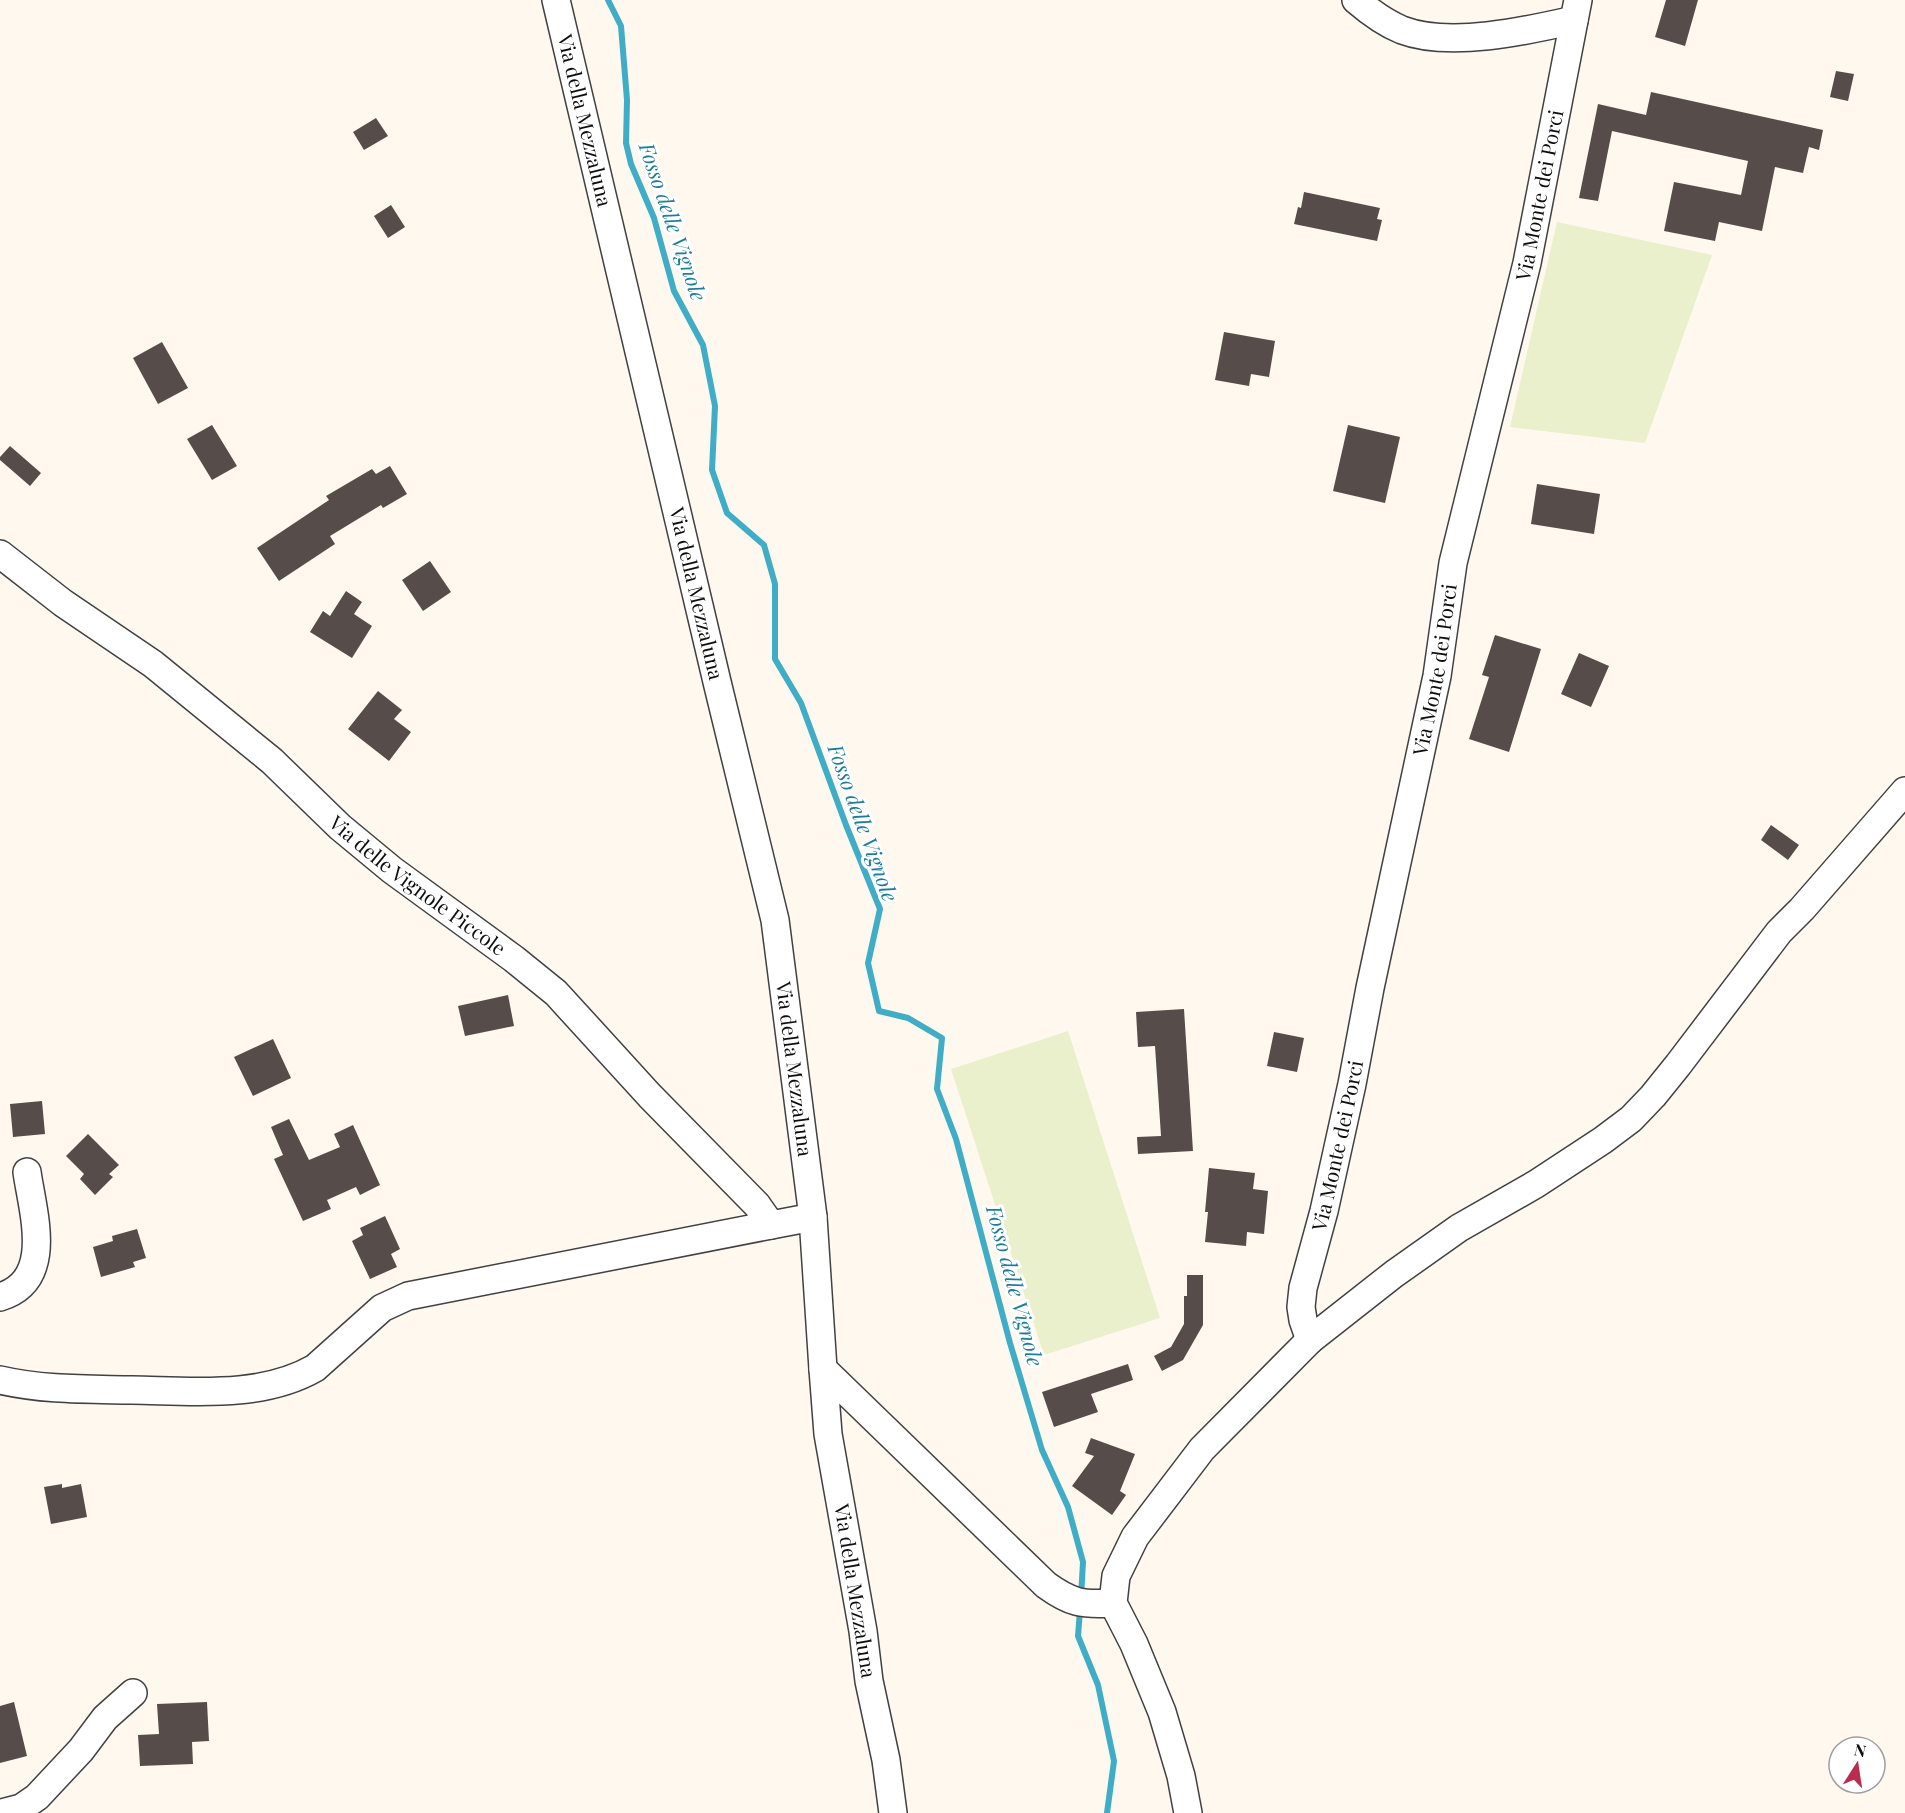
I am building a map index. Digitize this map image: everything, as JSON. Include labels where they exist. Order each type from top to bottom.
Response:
[{"type":"street","name":"Via della Mezzaluna","points":[[556,0],[775,920],[811,1204],[828,1434],[863,1631],[869,1681],[886,1760],[893,1813]]},
{"type":"street","points":[[1356,0],[1384,21],[1402,30],[1441,38],[1524,30],[1576,10]]},
{"type":"street","name":"Via Monte dei Porci","points":[[1310,1340],[1301,1307],[1303,1288],[1324,1211],[1352,1084],[1370,988],[1437,676],[1455,554],[1527,263],[1576,10]]},
{"type":"street","name":"Via delle Vignole Piccole","points":[[0,554],[63,603],[153,664],[277,765],[335,822],[392,870],[506,952],[543,982],[757,1205],[771,1225]]},
{"type":"street","points":[[1188,1813],[1181,1776],[1162,1712],[1134,1644],[1113,1603],[1116,1576],[1136,1537],[1202,1449],[1310,1340],[1394,1274],[1459,1228],[1536,1184],[1631,1119],[1678,1065],[1779,932],[1802,909],[1905,791]]},
{"type":"street","points":[[0,1297],[13,1292],[23,1284],[30,1276],[35,1264],[37,1238],[27,1172]]},
{"type":"street","points":[[0,1380],[61,1389],[215,1391],[248,1389],[288,1380],[309,1371],[382,1308],[408,1296],[771,1225],[811,1204]]},
{"type":"street","points":[[823,1369],[1046,1585],[1062,1596],[1088,1604],[1113,1603]]},
{"type":"street","points":[[2,1813],[21,1808],[38,1797],[81,1750],[105,1718],[133,1693]]},
{"type":"green space","points":[[1557,222],[1712,255],[1645,443],[1510,427]]},
{"type":"green space","points":[[1068,1031],[1160,1318],[1044,1355],[951,1069]]},
{"type":"building","points":[[1666,0],[1698,0],[1685,46],[1655,37]]},
{"type":"building","points":[[1836,71],[1854,74],[1848,101],[1830,97]]},
{"type":"building","points":[[1651,92],[1823,130],[1819,150],[1809,147],[1803,173],[1775,167],[1762,231],[1719,222],[1715,241],[1664,231],[1674,182],[1741,195],[1748,161],[1612,131],[1598,201],[1579,198],[1598,104],[1646,115]]},
{"type":"building","points":[[376,118],[388,136],[364,150],[353,132]]},
{"type":"building","points":[[1304,192],[1380,208],[1377,219],[1382,220],[1377,241],[1294,224],[1298,207],[1301,208]]},
{"type":"building","points":[[391,205],[405,227],[388,238],[374,216]]},
{"type":"building","points":[[1224,332],[1275,341],[1269,377],[1251,374],[1249,386],[1215,380]]},
{"type":"building","points":[[162,342],[188,388],[158,404],[133,358]]},
{"type":"building","points":[[212,425],[237,466],[212,480],[187,439]]},
{"type":"building","points":[[1348,425],[1400,437],[1385,503],[1333,491]]},
{"type":"building","points":[[10,446],[41,473],[30,486],[0,460]]},
{"type":"building","points":[[390,466],[407,494],[383,508],[381,505],[330,536],[335,544],[279,581],[257,548],[329,500],[326,496],[372,469],[376,474]]},
{"type":"building","points":[[1537,484],[1600,494],[1594,534],[1531,524]]},
{"type":"building","points":[[430,561],[451,592],[423,611],[402,580]]},
{"type":"building","points":[[346,591],[362,602],[354,614],[372,626],[352,658],[310,632],[323,611],[330,616]]},
{"type":"building","points":[[1495,635],[1541,649],[1509,752],[1469,739],[1489,677],[1482,675]]},
{"type":"building","points":[[1579,653],[1609,666],[1591,707],[1561,694]]},
{"type":"building","points":[[378,691],[402,710],[394,719],[411,732],[389,761],[348,729]]},
{"type":"building","points":[[1771,825],[1799,845],[1788,860],[1761,840]]},
{"type":"building","points":[[508,995],[514,1026],[465,1036],[458,1006]]},
{"type":"building","points":[[1184,1009],[1193,1151],[1138,1154],[1137,1137],[1161,1136],[1155,1046],[1138,1047],[1136,1012]]},
{"type":"building","points":[[1274,1032],[1304,1038],[1297,1072],[1267,1066]]},
{"type":"building","points":[[273,1039],[291,1078],[253,1096],[234,1057]]},
{"type":"building","points":[[42,1101],[45,1134],[13,1137],[10,1104]]},
{"type":"building","points":[[289,1119],[309,1160],[340,1147],[334,1134],[353,1125],[380,1185],[360,1195],[356,1187],[327,1200],[331,1209],[303,1221],[274,1159],[283,1155],[271,1127]]},
{"type":"building","points":[[88,1134],[119,1165],[109,1174],[113,1177],[95,1195],[80,1179],[84,1174],[66,1156]]},
{"type":"building","points":[[1209,1168],[1255,1173],[1253,1189],[1268,1191],[1264,1234],[1247,1232],[1246,1246],[1205,1242]]},
{"type":"building","points":[[385,1216],[400,1249],[391,1254],[397,1267],[370,1279],[352,1241],[363,1235],[360,1228]]},
{"type":"building","points":[[137,1229],[146,1258],[133,1262],[135,1267],[101,1277],[93,1247],[113,1241],[112,1236]]},
{"type":"building","points":[[1187,1275],[1203,1275],[1203,1325],[1183,1360],[1162,1371],[1154,1356],[1171,1347],[1184,1324]]},
{"type":"building","points":[[1128,1364],[1133,1380],[1091,1394],[1098,1412],[1054,1427],[1042,1392]]},
{"type":"building","points":[[1091,1438],[1135,1454],[1120,1491],[1126,1495],[1112,1515],[1072,1486],[1094,1456],[1085,1453]]},
{"type":"building","points":[[62,1484],[62,1488],[81,1484],[87,1517],[51,1524],[44,1487]]},
{"type":"building","points":[[14,1702],[27,1756],[0,1763],[0,1706]]},
{"type":"building","points":[[207,1702],[209,1741],[192,1742],[193,1764],[140,1766],[138,1735],[159,1734],[157,1704]]},
{"type":"waterway","name":"Fosso delle Vignole","points":[[608,0],[621,26],[627,100],[626,143],[631,164],[654,218],[674,291],[703,345],[715,406],[712,470],[727,513],[764,545],[775,584],[775,659],[801,703],[880,909],[868,963],[879,1011],[908,1018],[942,1038],[937,1089],[956,1139],[1010,1343],[1042,1450],[1068,1507],[1083,1562],[1081,1597]]},
{"type":"waterway","name":"Fosso delle Vignole","points":[[1080,1610],[1078,1636],[1098,1685],[1114,1761],[1107,1813]]}]
